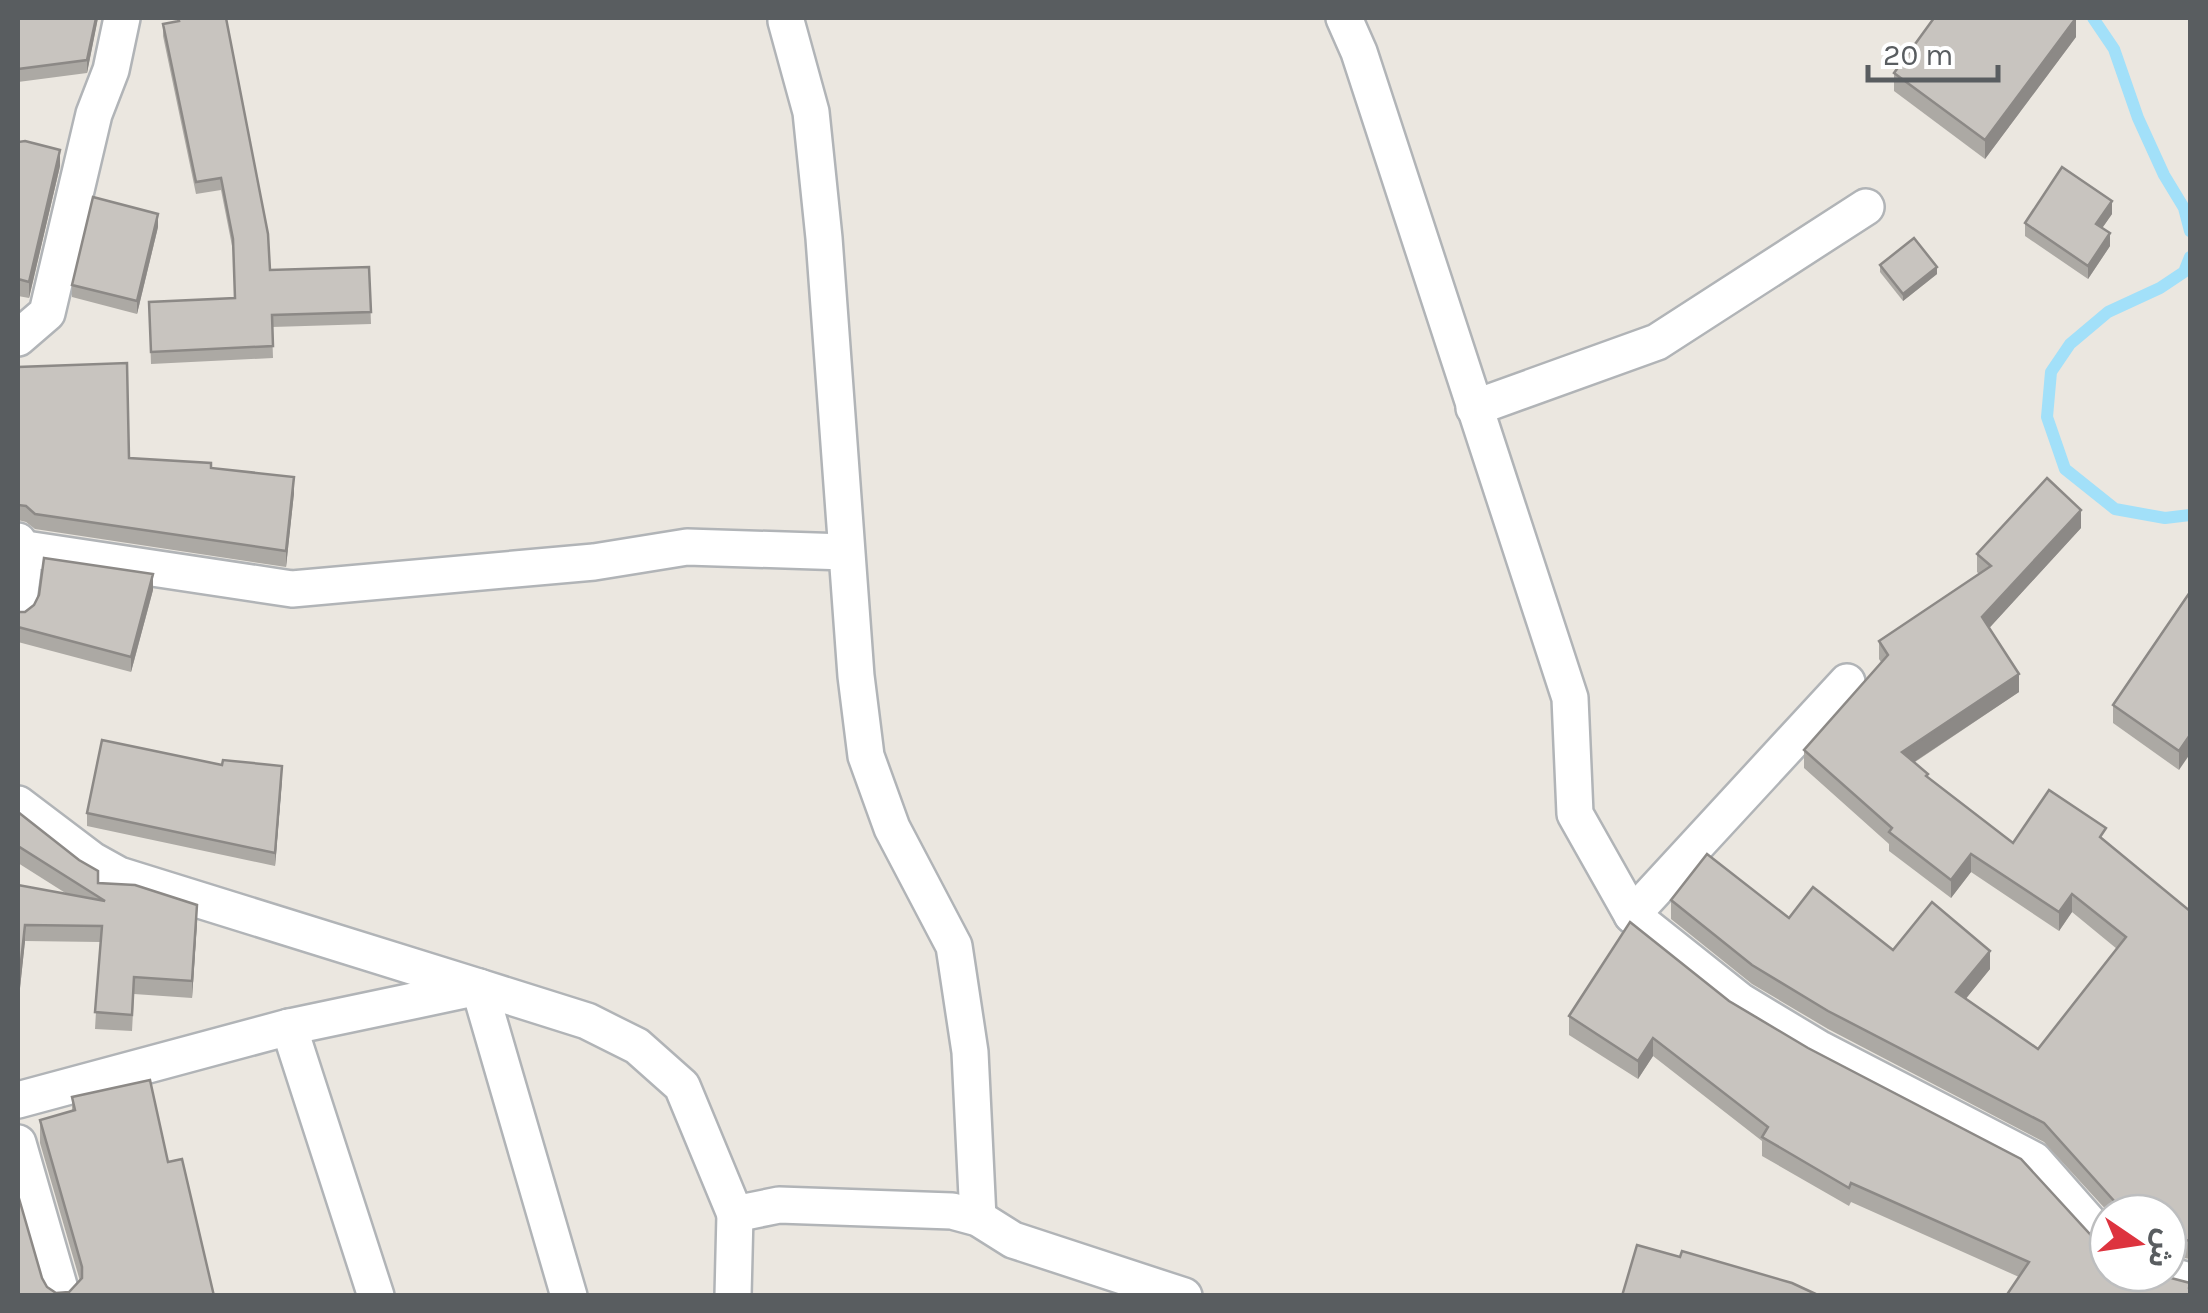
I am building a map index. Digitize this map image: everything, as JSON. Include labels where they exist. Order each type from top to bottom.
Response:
[{"type":"street","points":[[18,338],[47,314],[94,114],[112,70],[122,18]]},
{"type":"street","points":[[1344,18],[1365,71],[1570,698],[1575,814],[1632,915],[1740,1001],[1818,1048],[2034,1160],[2088,1221]]},
{"type":"street","points":[[786,21],[811,112],[866,756],[892,828],[954,946],[970,1052],[978,1218]]},
{"type":"street","points":[[1474,408],[1657,342],[1866,208]]},
{"type":"street","points":[[18,607],[19,557],[292,589],[594,562],[687,548],[846,552]]},
{"type":"street","points":[[1632,915],[1846,682]]},
{"type":"street","points":[[18,804],[92,860],[120,875],[588,1021],[638,1046],[682,1086],[734,1214],[732,1296]]},
{"type":"street","points":[[18,1100],[289,1028],[479,987]]},
{"type":"street","points":[[479,987],[569,1296]]},
{"type":"street","points":[[289,1028],[376,1296]]},
{"type":"street","points":[[18,1143],[62,1296]]},
{"type":"street","points":[[734,1214],[779,1205],[952,1211],[978,1218],[1013,1240],[1184,1296]]},
{"type":"building","points":[[18,18],[96,18],[87,60],[18,69]]},
{"type":"building","points":[[178,18],[226,18],[268,234],[270,270],[369,267],[371,312],[272,315],[273,346],[151,352],[149,302],[235,298],[233,239],[221,178],[196,182],[163,24],[179,21]]},
{"type":"building","points":[[1934,18],[2076,18],[1985,140],[1894,73]]},
{"type":"building","points":[[18,142],[60,150],[29,282],[18,279]]},
{"type":"building","points":[[2062,167],[2112,201],[2096,224],[2110,233],[2088,266],[2025,223]]},
{"type":"building","points":[[93,197],[158,214],[137,301],[72,285]]},
{"type":"building","points":[[1914,238],[1937,267],[1903,294],[1880,265]]},
{"type":"building","points":[[127,363],[129,458],[211,463],[211,468],[294,477],[286,551],[35,514],[18,505],[18,367]]},
{"type":"building","points":[[2047,478],[2081,510],[1982,617],[2019,674],[1902,752],[1926,776],[2013,843],[2049,790],[2106,828],[2100,837],[2190,911],[2190,1241],[2188,1193],[2107,1193],[2044,1123],[1828,1011],[1752,965],[1671,900],[1707,854],[1789,918],[1813,887],[1893,950],[1932,902],[1990,951],[1956,992],[2038,1049],[2126,937],[2072,894],[2059,912],[1971,854],[1951,880],[1889,832],[1892,828],[1804,750],[1888,655],[1879,641],[1991,566],[1977,554]]},
{"type":"building","points":[[44,558],[153,574],[131,657],[18,627],[18,612],[34,605],[39,595]]},
{"type":"building","points":[[2190,592],[2190,735],[2179,751],[2113,705]]},
{"type":"building","points":[[102,740],[222,765],[223,760],[282,766],[275,853],[87,813]]},
{"type":"building","points":[[18,812],[98,871],[98,883],[135,885],[197,905],[192,981],[134,977],[132,1015],[95,1012],[102,926],[25,925],[18,971],[18,885],[105,901],[18,846]]},
{"type":"building","points":[[1630,922],[1729,1001],[1808,1048],[2021,1159],[2088,1232],[2088,1293],[2188,1293],[2188,1282],[2190,1296],[2006,1296],[2029,1262],[1851,1183],[1849,1188],[1762,1137],[1768,1127],[1653,1038],[1638,1061],[1569,1016]]},
{"type":"building","points":[[150,1080],[168,1162],[182,1159],[214,1296],[18,1296],[18,1195],[47,1287],[56,1293],[69,1292],[82,1278],[40,1120],[75,1110],[72,1097]]},
{"type":"building","points":[[1637,1245],[1680,1257],[1682,1251],[1792,1283],[1820,1296],[1622,1296]]},
{"type":"waterway","points":[[2093,18],[2114,49],[2138,118],[2184,208],[2190,231]]},
{"type":"waterway","points":[[2190,257],[2184,272],[2108,312],[2070,344],[2051,372],[2047,417],[2065,469],[2115,509],[2165,518],[2190,515]]}]
